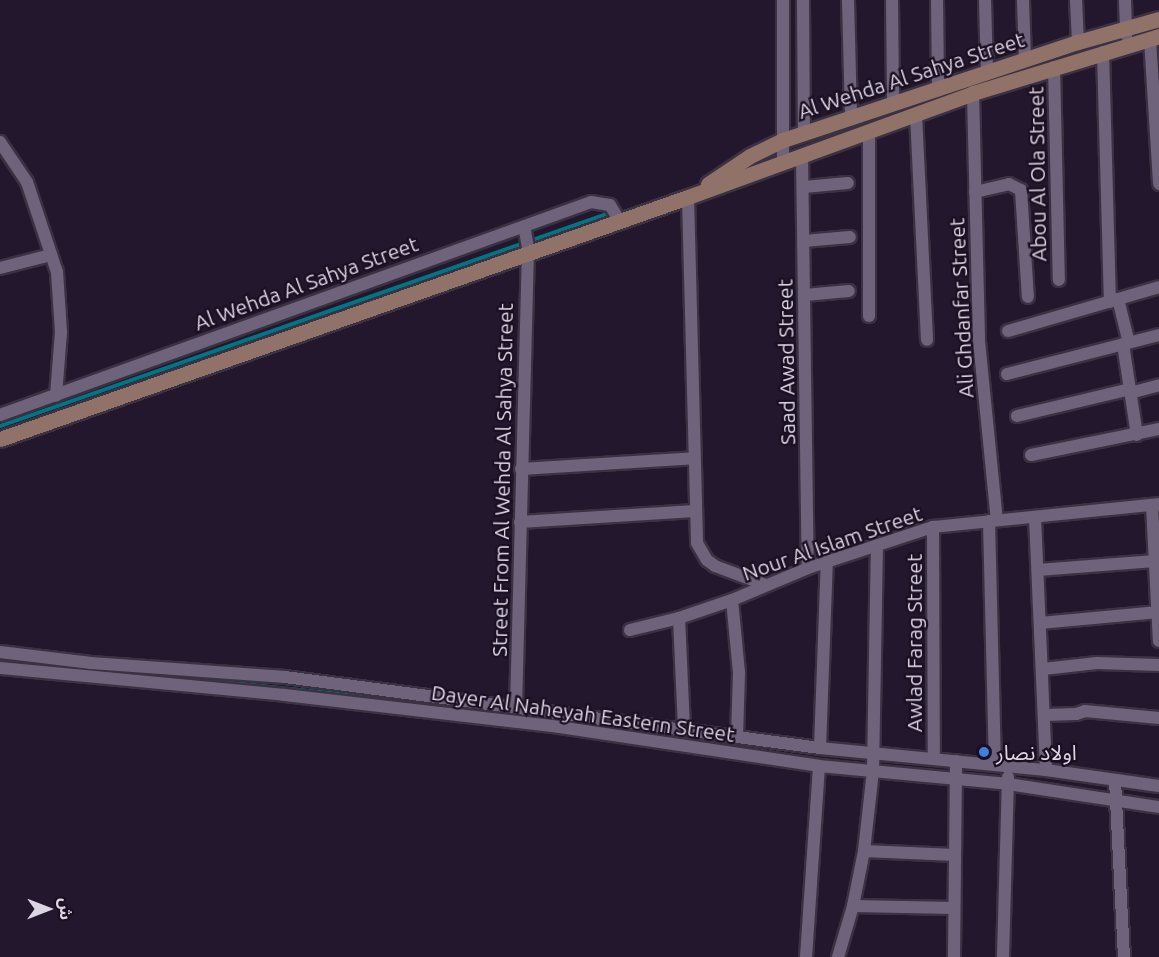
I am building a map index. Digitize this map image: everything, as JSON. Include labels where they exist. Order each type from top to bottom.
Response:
[{"type":"street","points":[[783,0],[783,163]]},
{"type":"street","points":[[803,0],[804,132]]},
{"type":"street","points":[[848,0],[851,117]]},
{"type":"street","points":[[892,0],[893,102]]},
{"type":"street","points":[[937,0],[938,87]]},
{"type":"street","points":[[985,0],[987,72]]},
{"type":"street","points":[[1023,0],[1025,59]]},
{"type":"street","points":[[1076,0],[1078,42]]},
{"type":"street","points":[[1125,0],[1126,45]]},
{"type":"street","name":"Al Wehda Al Sahya Street","points":[[688,197],[750,156],[804,132],[1078,42],[1159,19]]},
{"type":"street","points":[[1155,37],[1159,184]]},
{"type":"street","name":"Al Wehda Al Sahya Street","points":[[0,415],[526,241],[619,219],[688,197],[974,93],[1155,37]]},
{"type":"street","points":[[1103,52],[1114,301],[1126,343],[1137,435]]},
{"type":"street","name":"Abou Al Ola Street","points":[[1054,68],[1059,280]]},
{"type":"street","points":[[953,82],[958,100]]},
{"type":"street","name":"Ali Ghdanfar Street","points":[[974,93],[978,341],[993,521],[995,765]]},
{"type":"street","points":[[916,115],[927,340]]},
{"type":"street","points":[[869,132],[869,316]]},
{"type":"street","points":[[0,142],[27,182],[58,281],[61,316],[56,396]]},
{"type":"street","name":"Saad Awad Street","points":[[802,156],[808,568]]},
{"type":"street","points":[[804,187],[848,183]]},
{"type":"street","points":[[975,192],[1008,184],[1016,185],[1021,190],[1028,297]]},
{"type":"street","points":[[688,197],[697,543],[707,560],[766,585]]},
{"type":"street","name":"Al Wehda Al Sahya Street","points":[[0,439],[526,241],[591,202],[610,206],[619,219]]},
{"type":"street","points":[[804,241],[850,237]]},
{"type":"street","name":"Street From Al Wehda Al Sahya Street","points":[[516,708],[526,241]]},
{"type":"street","points":[[0,268],[51,255]]},
{"type":"street","points":[[1008,331],[1159,287]]},
{"type":"street","points":[[805,295],[849,291]]},
{"type":"street","points":[[1007,374],[1159,335]]},
{"type":"street","points":[[1017,416],[1159,385]]},
{"type":"street","points":[[1031,455],[1159,429]]},
{"type":"street","points":[[521,469],[694,458]]},
{"type":"street","points":[[1156,504],[1155,561],[1159,641]]},
{"type":"street","name":"Nour Al Islam Street","points":[[630,630],[679,618],[732,600],[827,561],[933,527],[1156,504]]},
{"type":"street","points":[[520,522],[695,511]]},
{"type":"street","points":[[1035,517],[1046,770]]},
{"type":"street","name":"Awlad Farag Street","points":[[933,527],[934,759]]},
{"type":"street","points":[[838,957],[853,906],[864,851],[875,753],[877,545]]},
{"type":"street","points":[[820,748],[827,561]]},
{"type":"street","points":[[1038,570],[1155,561]]},
{"type":"street","points":[[732,600],[739,674],[737,736]]},
{"type":"street","points":[[1040,623],[1158,612]]},
{"type":"street","points":[[679,618],[684,730]]},
{"type":"street","name":"Dayer Al Naheyah Eastern Street","points":[[0,651],[91,663],[285,677],[820,748],[1046,770],[1159,786]]},
{"type":"street","points":[[1043,669],[1097,663],[1159,665]]},
{"type":"street","name":"Dayer Al Naheyah Eastern Street","points":[[0,668],[295,696],[559,727],[819,766],[1008,784],[1159,807]]},
{"type":"street","points":[[1045,715],[1076,714],[1085,711],[1159,718]]},
{"type":"street","points":[[954,957],[956,761]]},
{"type":"street","points":[[806,957],[819,766]]},
{"type":"street","points":[[1003,957],[1008,766]]},
{"type":"street","points":[[1115,780],[1124,957]]},
{"type":"street","points":[[864,851],[955,855]]},
{"type":"street","points":[[853,906],[954,908]]},
{"type":"waterway","points":[[0,426],[607,214]]},
{"type":"waterway","points":[[0,659],[369,697],[485,712]]},
{"type":"place","name":"اولاد نصار","points":[[984,752]]}]
